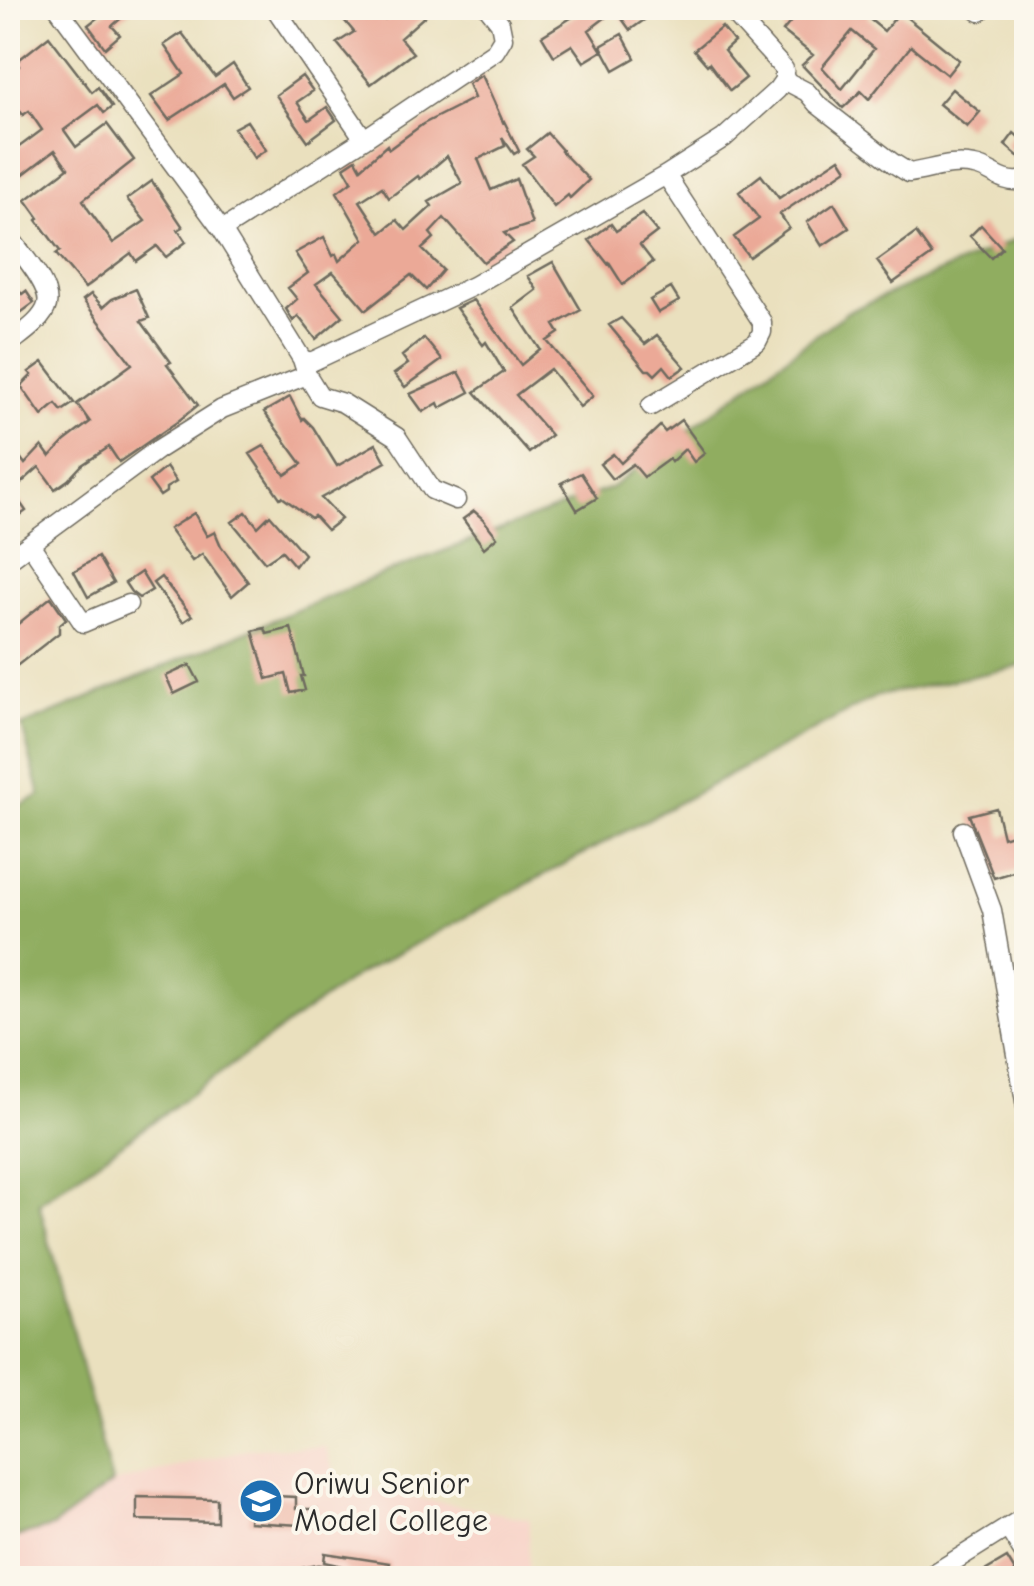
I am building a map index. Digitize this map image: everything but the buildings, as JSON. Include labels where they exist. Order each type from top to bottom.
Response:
[{"type":"street","points":[[58,8],[222,230],[320,396],[343,403],[398,437],[432,490],[456,500]]},
{"type":"street","points":[[275,8],[364,139]]},
{"type":"street","points":[[222,230],[494,51],[503,38],[500,23],[488,8]]},
{"type":"street","points":[[8,560],[157,450],[222,409],[472,286],[724,138],[784,80],[784,70],[729,8]]},
{"type":"street","points":[[784,80],[808,92],[817,104],[909,173],[936,166],[977,166],[1000,180],[1020,181]]},
{"type":"street","points":[[651,406],[757,342],[762,332],[762,322],[666,175]]},
{"type":"street","points":[[8,235],[47,290],[47,306],[38,320],[8,345]]},
{"type":"street","points":[[30,544],[83,623],[128,604]]},
{"type":"street","points":[[963,830],[992,910],[1026,1107]]},
{"type":"street","points":[[926,1578],[1026,1516]]},
{"type":"street","points":[[1008,1528],[1026,1557]]},
{"type":"street","points":[[299,1578],[319,1574],[338,1578]]},
{"type":"shaded area","name":"Oriwu Senior Model College","points":[[325,1447],[338,1483],[529,1519],[528,1578],[8,1578],[8,1539],[52,1527],[112,1483],[252,1448]]},
{"type":"green space","points":[[1026,235],[1026,665],[877,696],[354,977],[39,1203],[112,1483],[52,1527],[8,1539],[8,811],[40,795],[22,726],[380,575],[611,488],[847,312]]},
{"type":"place","name":"Oriwu Senior Model College","points":[[261,1501]]}]
